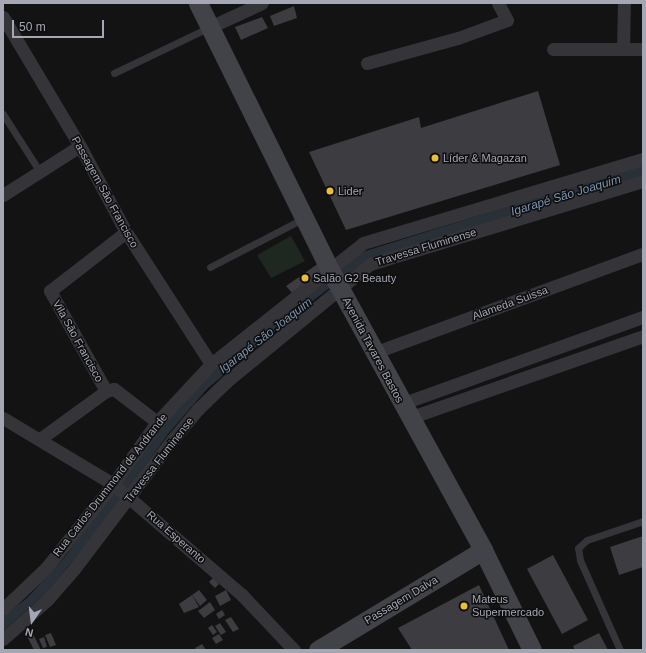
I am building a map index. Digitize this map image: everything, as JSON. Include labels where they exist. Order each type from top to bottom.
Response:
[{"type":"main road","name":"Avenida Tavares Bastos","points":[[198,3],[335,279],[376,352],[405,411],[483,550],[532,650]]},
{"type":"main road","name":"Passagem Dalva","points":[[321,649],[483,550]]},
{"type":"street","points":[[210,27],[262,3]]},
{"type":"street","points":[[367,63],[437,44],[507,20],[498,3]]},
{"type":"street","points":[[623,49],[624,3]]},
{"type":"street","name":"Passagem São Francisco","points":[[3,17],[80,146],[126,232],[211,364]]},
{"type":"street","points":[[553,49],[643,49]]},
{"type":"street","points":[[3,195],[80,146]]},
{"type":"street","name":"Rua Carlos Drummond de Andrande","points":[[3,609],[46,568],[121,491],[157,422],[211,364],[335,279],[363,243],[643,159]]},
{"type":"street","name":"Travessa Fluminense","points":[[3,639],[48,599],[93,547],[121,491],[198,409],[335,279],[370,264],[643,181]]},
{"type":"street","name":"Vila São Francisco","points":[[106,391],[50,291],[126,232]]},
{"type":"street","name":"Alameda Suissa","points":[[376,352],[643,254]]},
{"type":"street","points":[[405,411],[643,317]]},
{"type":"street","points":[[405,411],[643,336]]},
{"type":"street","name":"Vila São Francisco","points":[[40,439],[106,391],[114,389],[157,422]]},
{"type":"street","name":"Rua Esperanto","points":[[3,418],[40,439],[121,491],[242,596],[294,650]]},
{"type":"lane","points":[[114,73],[210,27]]},
{"type":"lane","points":[[3,114],[40,172]]},
{"type":"lane","points":[[210,267],[304,217]]},
{"type":"lane","points":[[620,650],[580,560],[578,548],[587,540],[643,521]]},
{"type":"shaded area","points":[[291,236],[305,261],[271,278],[257,255]]},
{"type":"water","name":"Igarapé São Joaquim","points":[[643,164],[643,177],[364,262],[294,315],[207,389],[168,434],[105,522],[47,592],[3,631],[3,617],[27,598],[64,558],[157,431],[211,370],[359,253]]},
{"type":"building","points":[[294,6],[297,18],[274,26],[270,16]]},
{"type":"building","points":[[262,17],[268,28],[241,40],[235,27]]},
{"type":"building","name":"Líder & Magazan","points":[[538,91],[560,165],[346,230],[309,152],[419,117],[421,128]]},
{"type":"building","name":"Salão G2 Beauty","points":[[319,263],[322,270],[293,294],[286,286]]},
{"type":"building","points":[[643,536],[643,567],[619,575],[610,547]]},
{"type":"building","points":[[553,555],[588,620],[562,634],[527,569]]},
{"type":"building","points":[[213,578],[219,584],[215,588],[209,582]]},
{"type":"building","name":"Mateus Supermercado","points":[[479,585],[509,650],[412,650],[398,628]]},
{"type":"building","points":[[199,590],[207,600],[200,606],[192,595]]},
{"type":"building","points":[[226,590],[231,600],[220,606],[215,596]]},
{"type":"building","points":[[192,595],[199,607],[184,613],[179,604]]},
{"type":"building","points":[[210,602],[215,610],[204,618],[198,611]]},
{"type":"building","points":[[222,610],[225,615],[219,619],[216,614]]},
{"type":"building","points":[[231,617],[239,629],[233,632],[225,620]]},
{"type":"building","points":[[220,623],[226,632],[221,635],[215,626]]},
{"type":"building","points":[[212,625],[217,632],[213,635],[208,628]]},
{"type":"building","points":[[51,633],[56,645],[50,647],[45,635]]},
{"type":"building","points":[[599,633],[608,650],[575,650],[573,646]]},
{"type":"building","points":[[33,634],[41,650],[34,650],[27,636]]},
{"type":"building","points":[[219,634],[223,640],[216,644],[212,638]]},
{"type":"building","points":[[44,637],[47,647],[43,648],[39,639]]},
{"type":"building","points":[[202,644],[206,650],[196,650],[195,648]]},
{"type":"place","name":"Líder & Magazan","points":[[435,158]]},
{"type":"place","name":"Lider","points":[[330,191]]},
{"type":"place","name":"Salão G2 Beauty","points":[[305,278]]},
{"type":"place","name":"Mateus Supermercado","points":[[464,606]]}]
